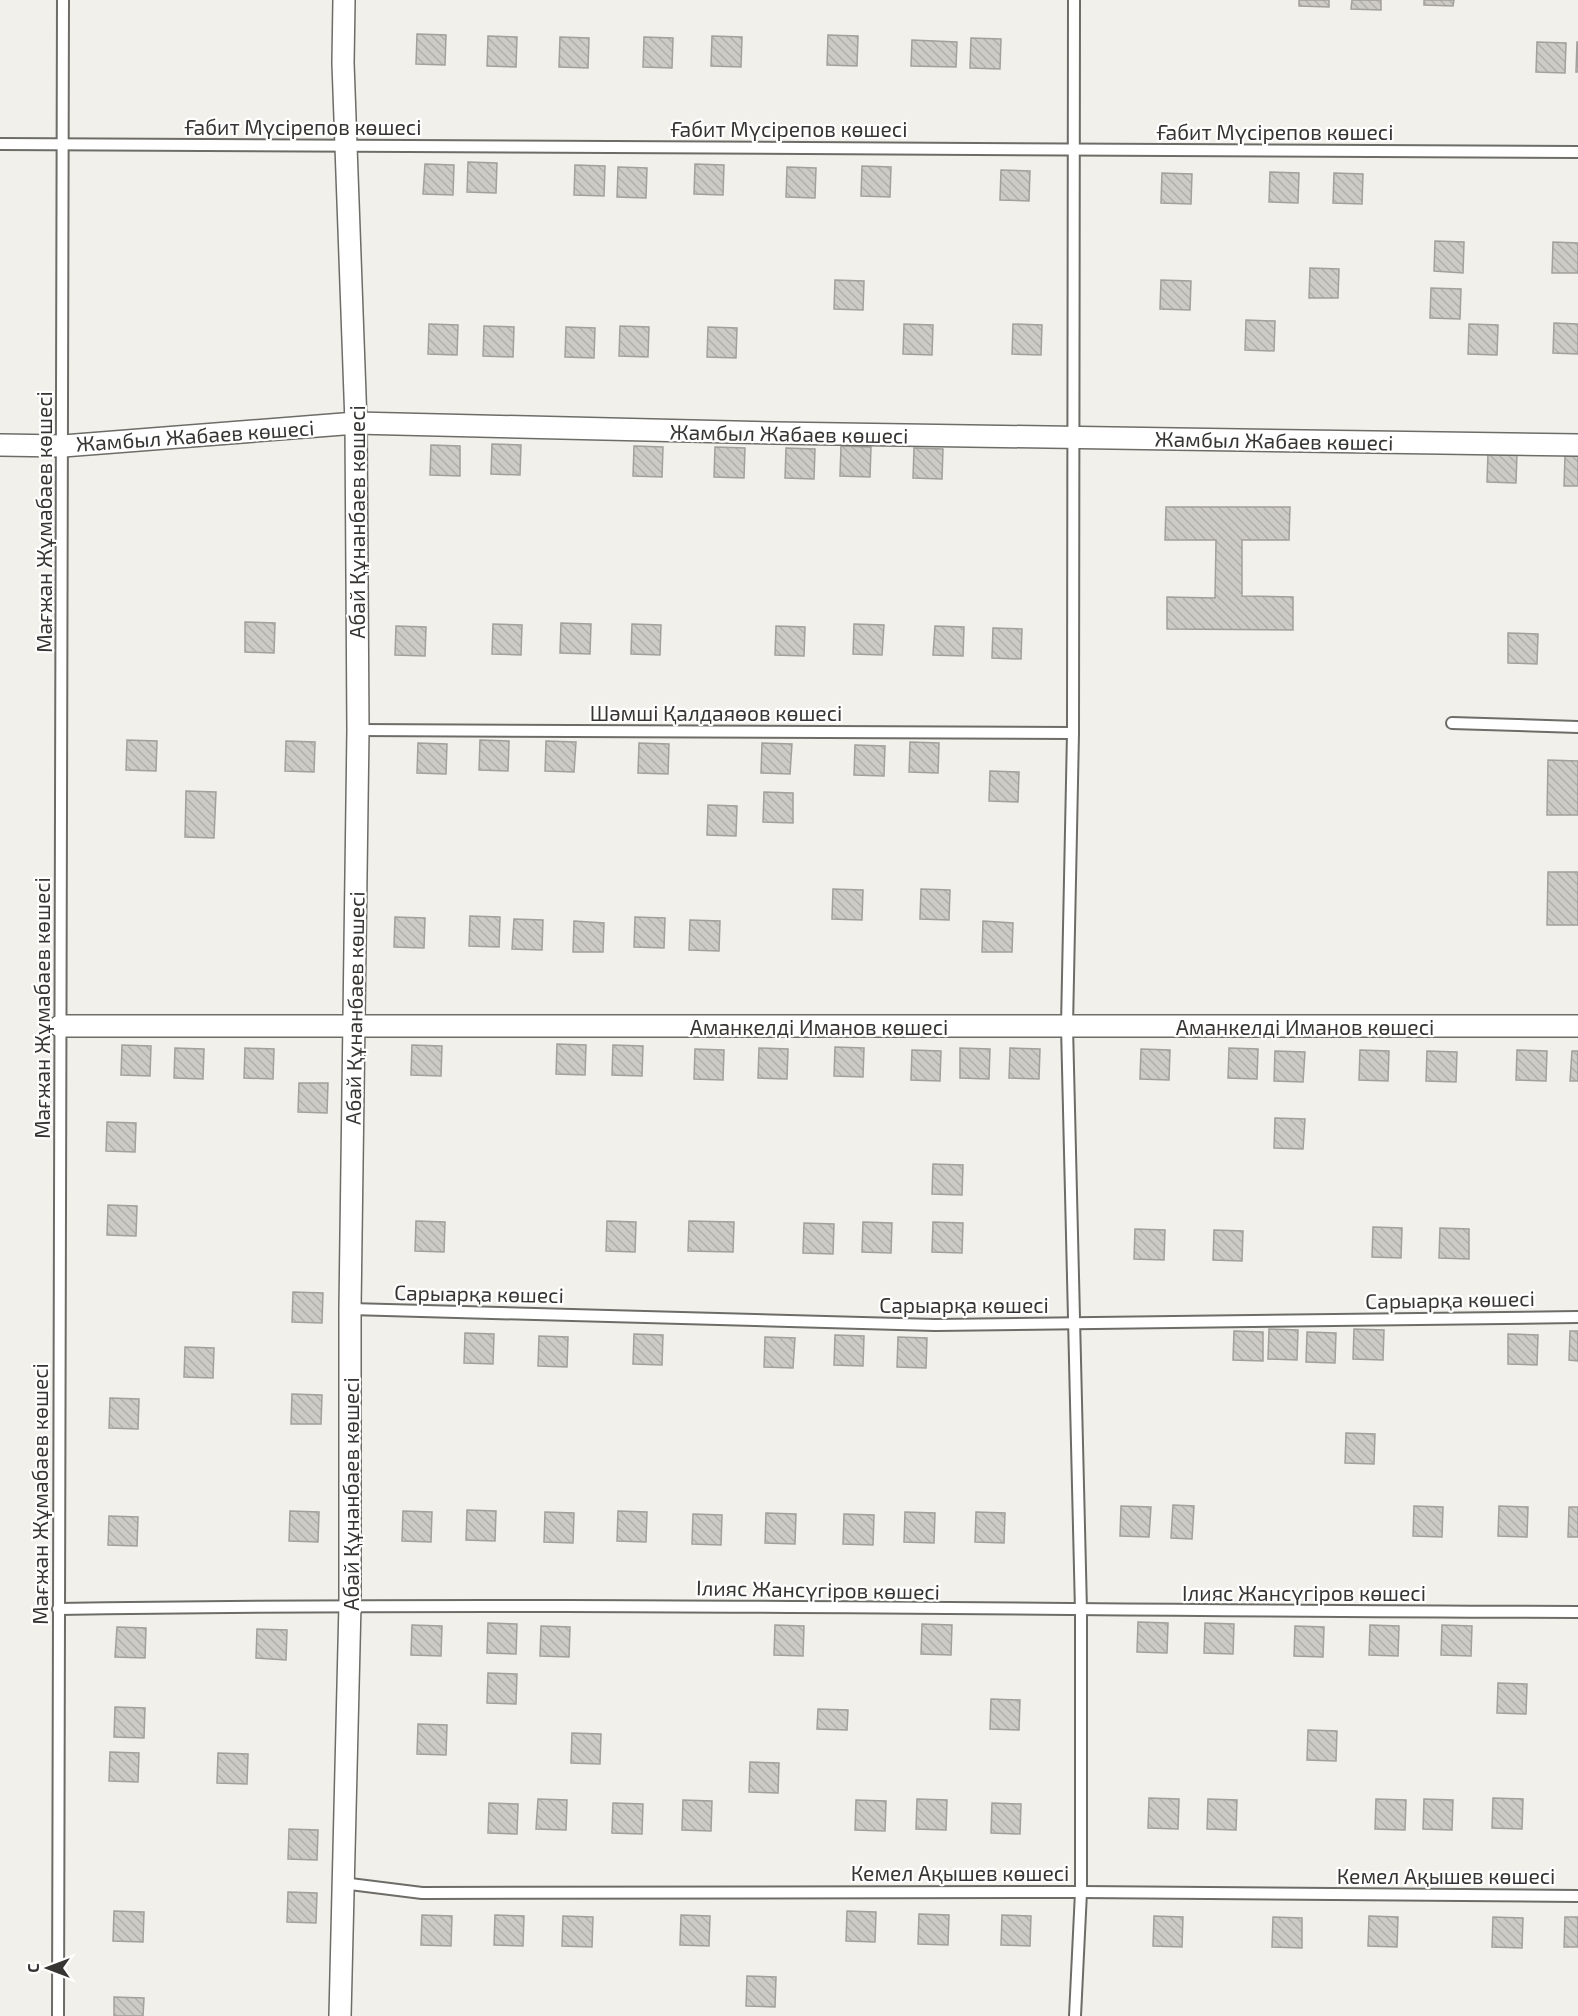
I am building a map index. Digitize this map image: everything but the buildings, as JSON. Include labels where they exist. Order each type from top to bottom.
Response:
[{"type":"street","name":"Абай Құнанбаев көшесі","points":[[340,2016],[350,1604],[350,1310],[358,730],[356,423],[346,146],[344,0]]},
{"type":"street","name":"Жамбыл Жабаев көшесі","points":[[0,445],[63,446],[356,423],[1075,438],[1578,445]]},
{"type":"street","name":"Аманкелді Иманов көшесі","points":[[60,1026],[1578,1026]]},
{"type":"lane","name":"Мағжан Жұмабаев көшесі","points":[[58,2016],[63,0]]},
{"type":"lane","points":[[1074,0],[1075,438],[1068,1026],[1081,1611],[1081,1892],[1075,2016]]},
{"type":"lane","name":"Ғабит Мүсірепов көшесі","points":[[0,144],[1578,152]]},
{"type":"lane","points":[[1452,723],[1578,727]]},
{"type":"lane","name":"Шәмші Қалдаяөов көшесі","points":[[358,730],[1073,733]]},
{"type":"lane","name":"Сарыарқа көшесі","points":[[350,1310],[935,1325],[1578,1317]]},
{"type":"lane","name":"Ілияс Жансүгіров көшесі","points":[[58,1609],[350,1604],[1081,1611],[1578,1612]]},
{"type":"lane","name":"Кемел Ақышев көшесі","points":[[342,1883],[422,1893],[1081,1892],[1578,1896]]}]
